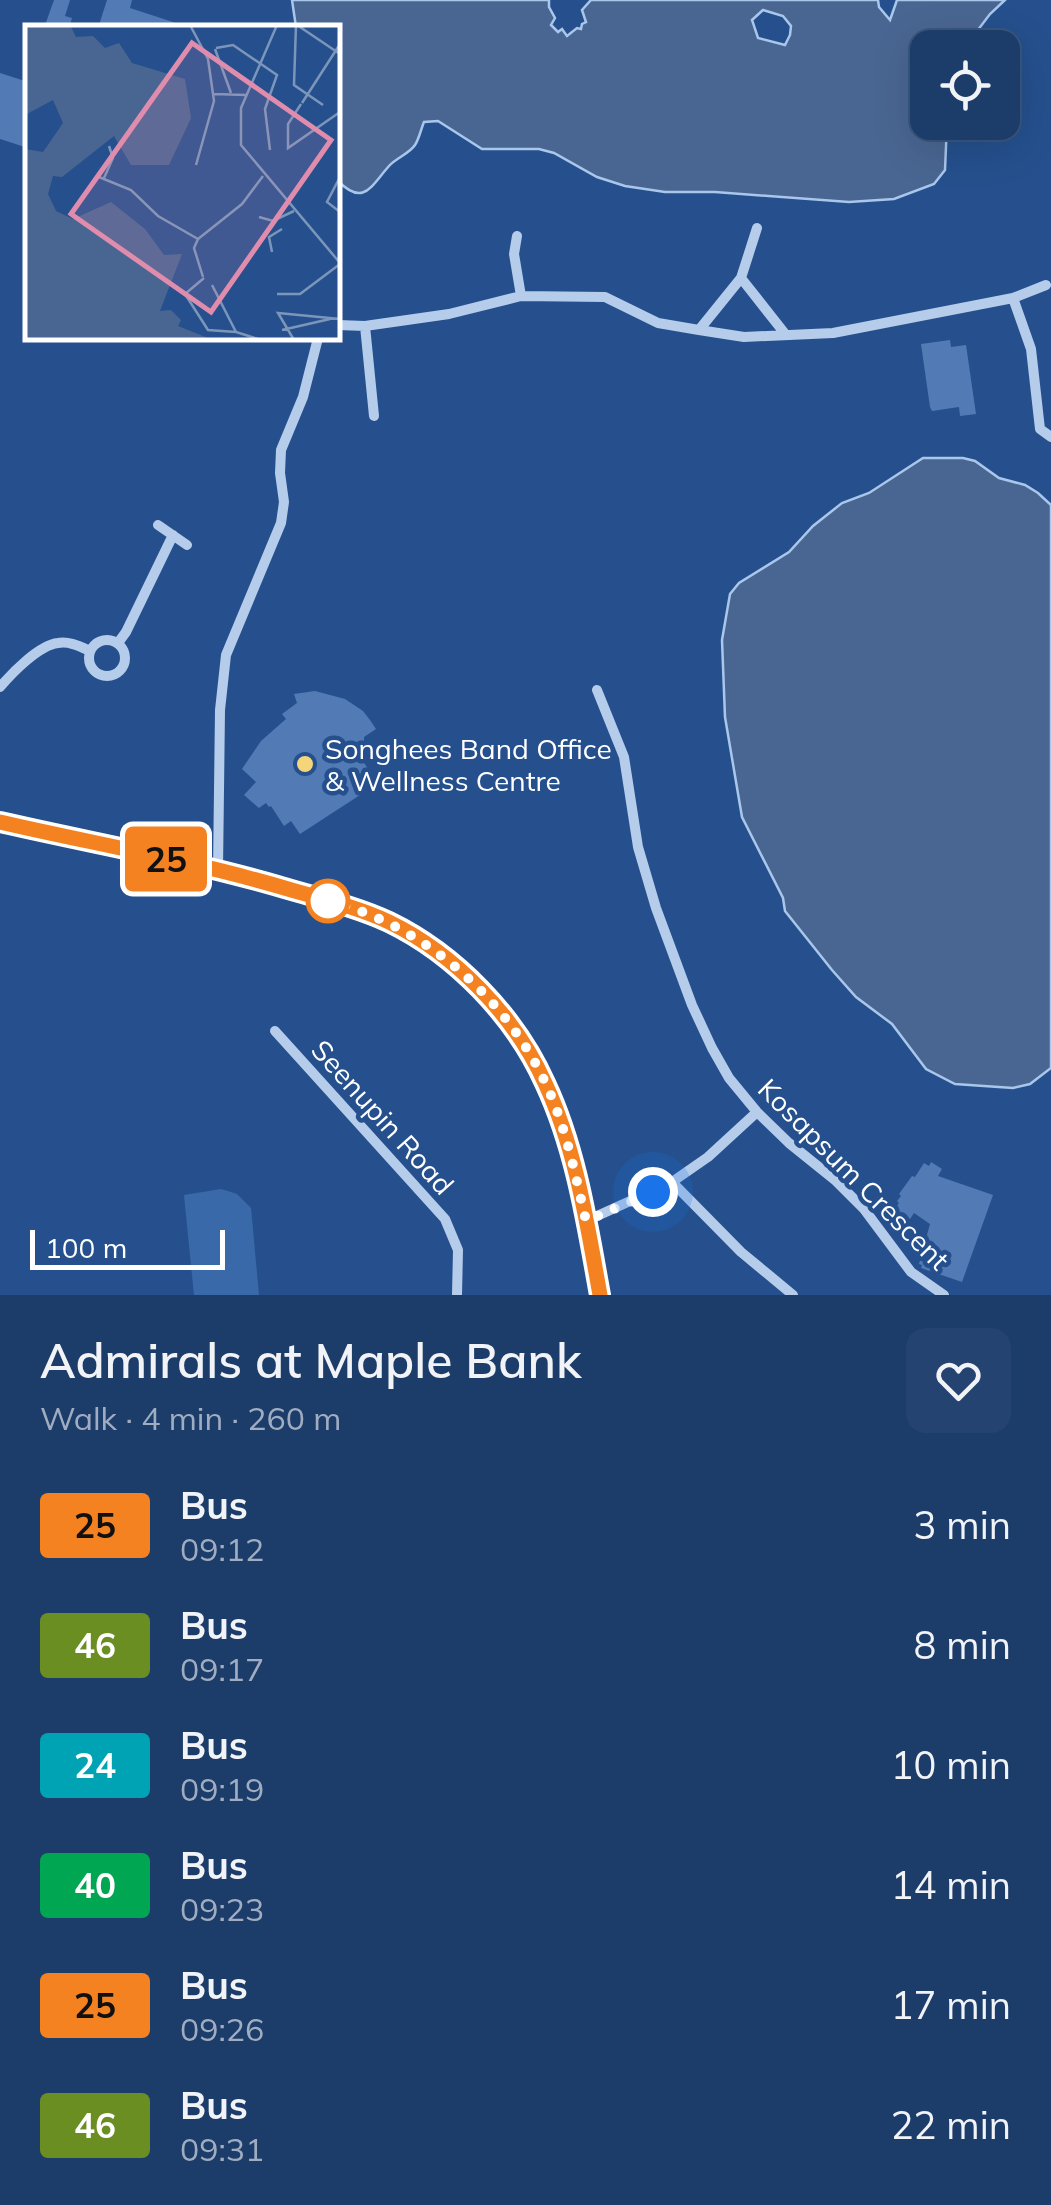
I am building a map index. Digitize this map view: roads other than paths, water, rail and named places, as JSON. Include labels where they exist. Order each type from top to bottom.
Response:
[{"type":"main road","points":[[0,822],[218,870],[360,910],[390,923],[438,953],[479,989],[516,1033],[544,1080],[567,1139],[600,1295]]},
{"type":"street","points":[[699,330],[742,278],[756,228]]},
{"type":"street","points":[[517,236],[514,254],[522,296]]},
{"type":"street","points":[[742,278],[786,335]]},
{"type":"street","points":[[340,325],[365,326],[448,314],[522,296],[604,296],[658,323],[699,330],[744,337],[832,333],[1012,298],[1046,285]]},
{"type":"street","points":[[1012,298],[1031,348],[1040,429],[1051,437]]},
{"type":"street","points":[[365,326],[374,416]]},
{"type":"street","points":[[218,870],[220,710],[226,654],[281,523],[281,450],[303,397],[317,340]]},
{"type":"street","points":[[158,526],[187,544]]},
{"type":"street","points":[[118,643],[173,535]]},
{"type":"street","points":[[104,640],[118,643],[125,660],[120,670],[106,676],[95,672],[89,662],[90,650],[104,640]]},
{"type":"street","points":[[0,688],[50,644],[71,643],[90,650]]},
{"type":"street","name":"Kosapsum Crescent","points":[[597,690],[624,757],[638,847],[656,908],[686,988],[729,1078],[757,1112],[855,1199],[911,1272],[944,1295]]},
{"type":"street","name":"Seenupin Road","points":[[275,1032],[444,1219],[458,1250],[456,1295]]},
{"type":"street","points":[[586,1221],[672,1182],[708,1157],[757,1112]]},
{"type":"street","points":[[672,1182],[740,1252],[792,1295]]},
{"type":"place","name":"Songhees Band Office & Wellness Centre","points":[[305,764]]}]
